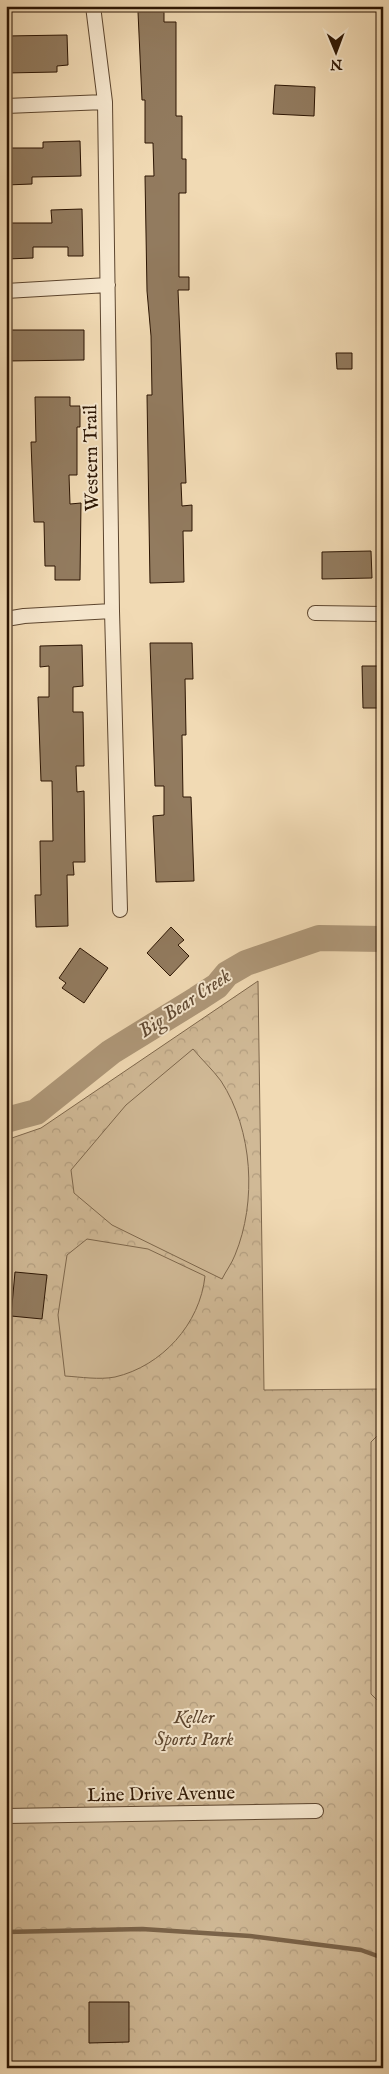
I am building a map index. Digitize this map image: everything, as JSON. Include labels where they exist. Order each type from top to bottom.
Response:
[{"type":"street","name":"Western Trail","points":[[92,6],[105,102],[112,611],[120,910]]},
{"type":"street","points":[[6,106],[105,102]]},
{"type":"street","points":[[6,291],[108,285]]},
{"type":"street","points":[[6,619],[24,616],[112,611]]},
{"type":"street","points":[[315,613],[383,614]]},
{"type":"street","name":"Line Drive Avenue","points":[[6,1816],[316,1811]]},
{"type":"green space","name":"Keller Sports Park","points":[[258,981],[264,1390],[383,1389],[383,2068],[6,2068],[6,1140],[41,1128]]},
{"type":"green space","points":[[193,1049],[215,1073],[232,1100],[240,1121],[248,1166],[249,1190],[242,1234],[234,1258],[222,1279],[112,1225],[74,1193],[71,1170],[126,1105]]},
{"type":"green space","points":[[87,1239],[148,1249],[205,1276],[202,1294],[195,1310],[187,1326],[176,1340],[163,1353],[148,1363],[115,1377],[65,1376],[58,1315],[67,1255]]},
{"type":"green space","points":[[379,1434],[383,1434],[383,1703],[380,1703],[371,1694],[371,1442]]},
{"type":"building","points":[[138,12],[164,12],[164,22],[176,22],[176,116],[182,116],[182,159],[186,159],[186,193],[179,193],[179,277],[189,277],[189,290],[178,290],[186,483],[181,483],[182,506],[192,505],[192,531],[183,531],[184,582],[150,583],[147,395],[152,395],[151,336],[147,291],[145,176],[154,176],[153,143],[145,143],[145,100],[142,100]]},
{"type":"building","points":[[67,35],[68,65],[57,66],[57,72],[6,73],[6,36]]},
{"type":"building","points":[[275,85],[315,87],[314,116],[273,114]]},
{"type":"building","points":[[80,141],[81,176],[32,177],[32,184],[6,185],[6,148],[43,148],[43,142]]},
{"type":"building","points":[[82,209],[83,256],[68,256],[68,247],[33,247],[33,258],[6,259],[6,223],[52,223],[51,210]]},
{"type":"building","points":[[6,330],[84,330],[84,360],[6,361]]},
{"type":"building","points":[[336,353],[352,353],[352,369],[337,369]]},
{"type":"building","points":[[35,397],[70,397],[70,406],[80,406],[80,427],[77,427],[77,475],[69,475],[70,504],[81,503],[80,580],[55,580],[55,566],[45,566],[44,522],[34,522],[31,442],[36,442]]},
{"type":"building","points":[[371,551],[372,578],[322,579],[322,552]]},
{"type":"building","points":[[150,643],[192,643],[193,679],[185,679],[186,735],[182,735],[183,797],[191,797],[194,881],[156,882],[153,816],[164,815],[164,786],[155,786]]},
{"type":"building","points":[[82,645],[83,686],[73,687],[73,712],[83,712],[84,766],[76,766],[77,792],[84,791],[85,862],[73,862],[74,875],[67,875],[68,926],[36,927],[35,895],[41,895],[40,841],[53,841],[52,781],[41,781],[38,697],[49,697],[49,666],[40,667],[40,646]]},
{"type":"building","points":[[362,666],[383,666],[383,708],[363,708]]},
{"type":"building","points":[[171,927],[184,940],[178,945],[189,956],[170,976],[147,953]]},
{"type":"building","points":[[80,948],[108,968],[84,1003],[62,988],[66,983],[59,978]]},
{"type":"building","points":[[15,1272],[47,1275],[42,1319],[11,1316]]},
{"type":"building","points":[[89,2002],[129,2002],[129,2042],[89,2043]]},
{"type":"waterway","name":"Big Bear Creek","points":[[6,1120],[36,1112],[111,1052],[217,986],[227,974],[246,963],[319,938],[383,939]]},
{"type":"waterway","points":[[6,1932],[142,1929],[250,1936],[361,1950],[383,1958]]}]
